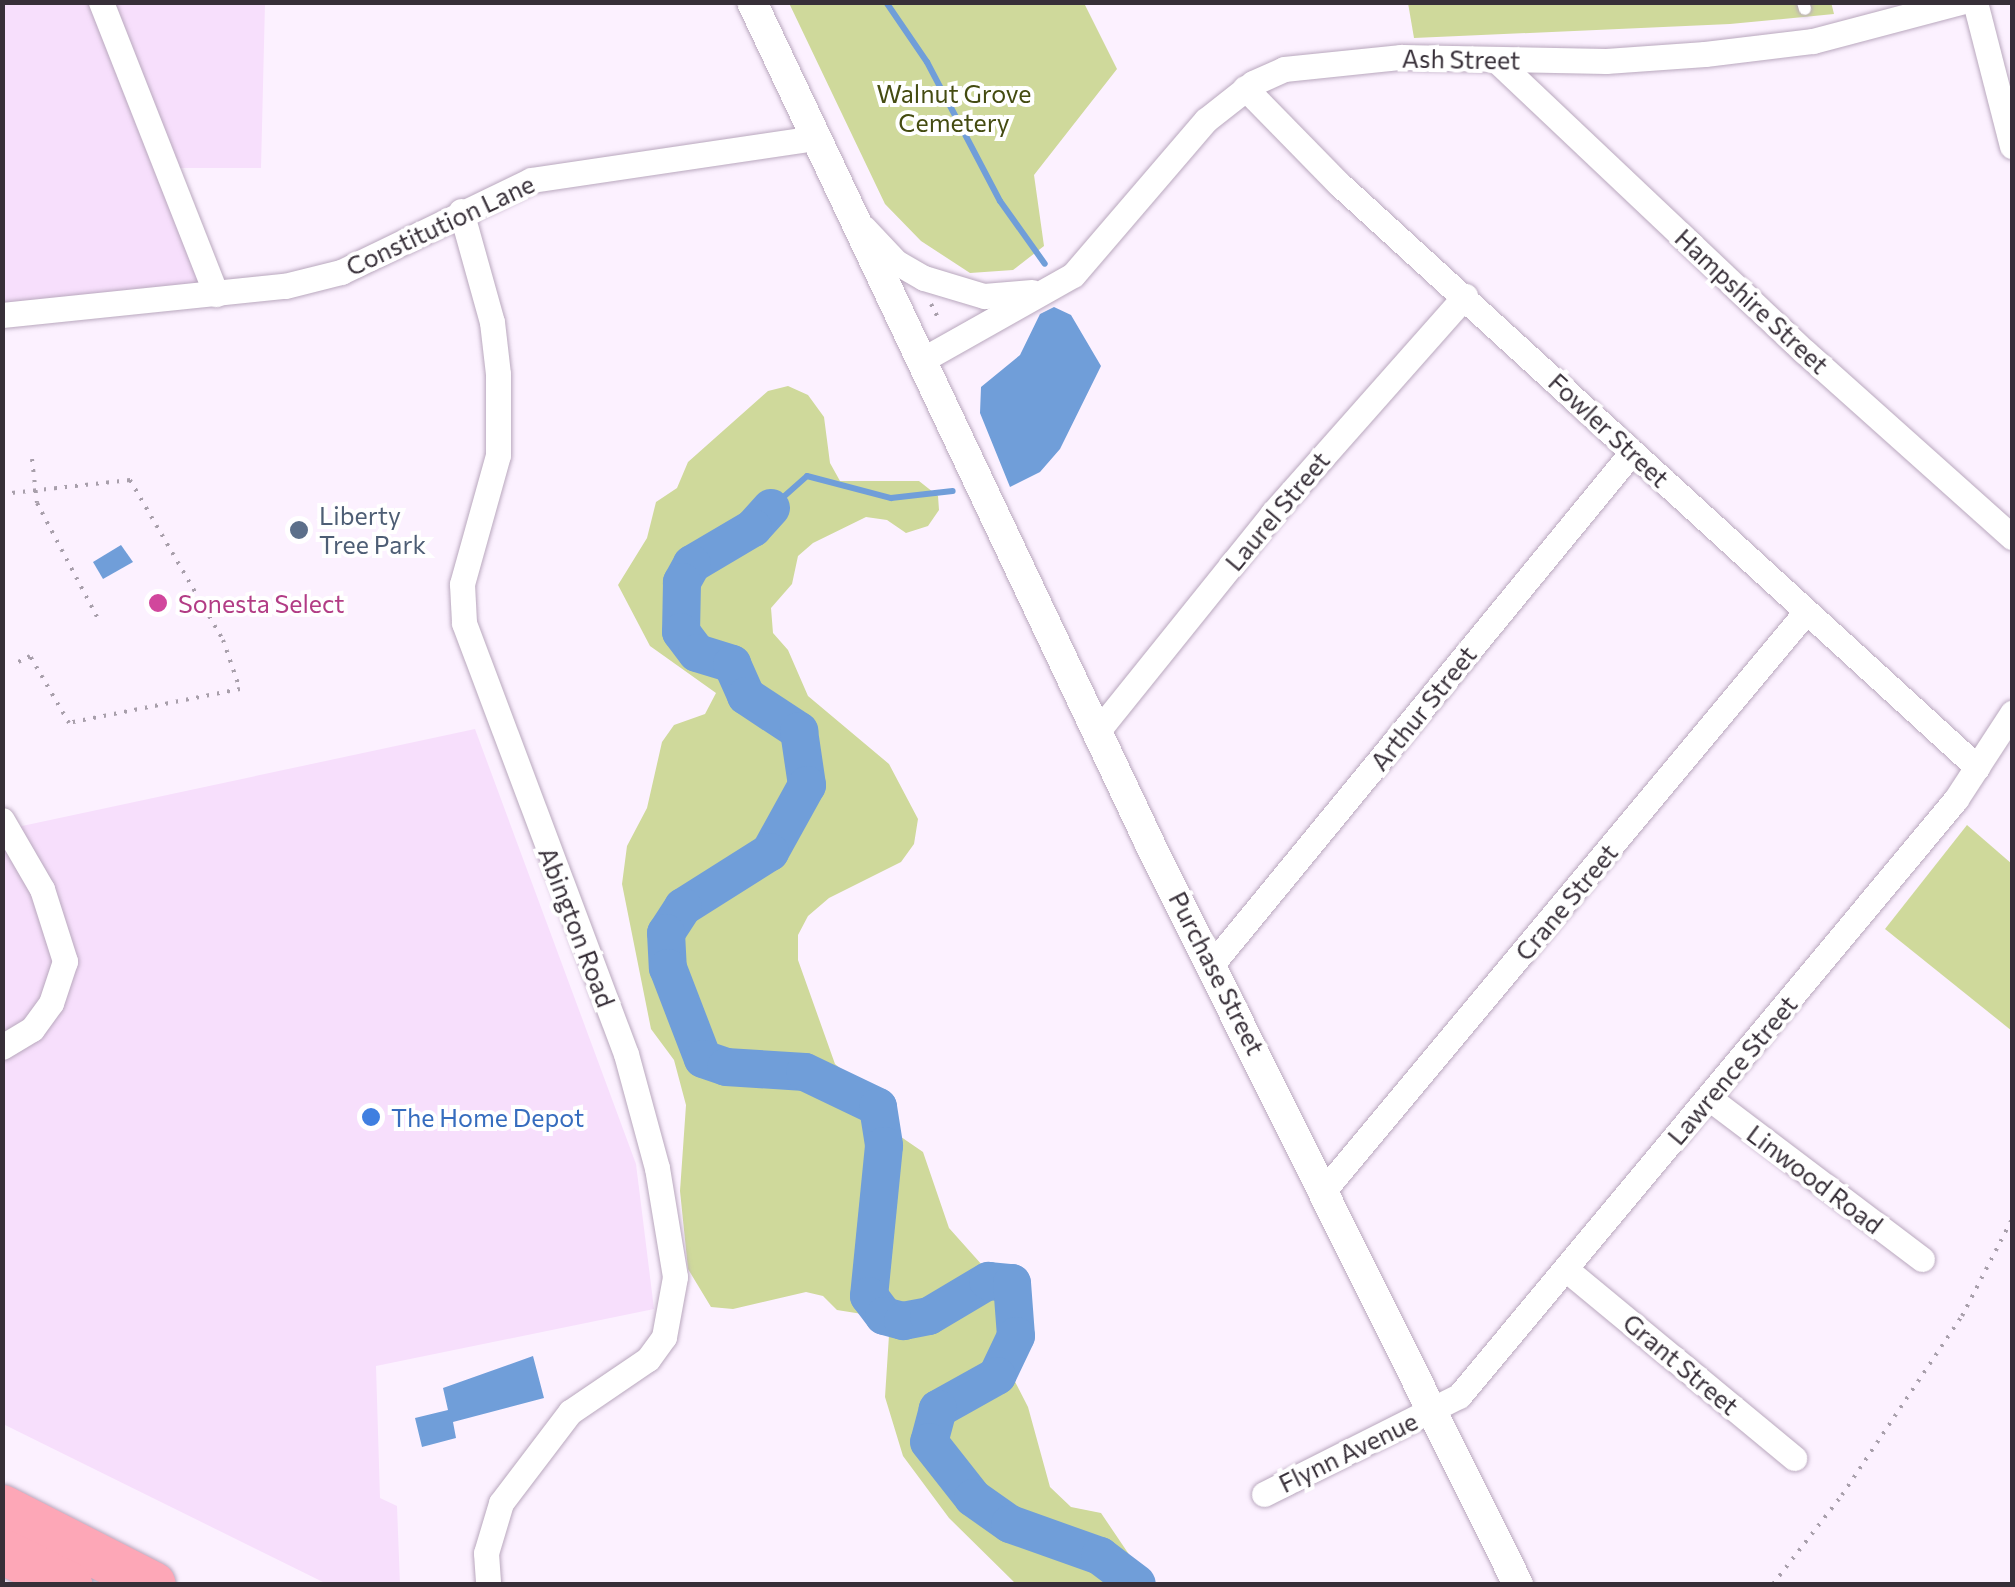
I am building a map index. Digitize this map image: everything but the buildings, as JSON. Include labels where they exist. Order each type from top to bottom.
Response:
[{"type":"highway","points":[[2,1507],[153,1584]]},
{"type":"highway","points":[[2,1551],[69,1584]]},
{"type":"street","points":[[101,2],[216,294]]},
{"type":"street","name":"Ash Street","points":[[752,2],[922,360],[1047,290],[1095,256],[1193,134],[1246,88],[1284,69],[1318,62],[1606,61],[1767,48],[1960,2]]},
{"type":"street","points":[[1975,2],[2012,146]]},
{"type":"street","name":"Hampshire Street","points":[[1496,60],[1805,352],[2012,537]]},
{"type":"street","name":"Fowler Street","points":[[1246,88],[1338,183],[1977,767]]},
{"type":"street","name":"Constitution Lane","points":[[2,315],[216,294],[341,272],[531,180],[593,166],[817,138]]},
{"type":"street","name":"Ash Street","points":[[851,210],[896,262],[924,278],[984,296],[1047,290]]},
{"type":"street","name":"Abington Road","points":[[461,211],[488,306],[498,374],[498,454],[462,584],[464,623],[626,1054],[657,1168],[675,1276],[664,1337],[648,1359],[570,1412],[502,1503],[486,1552],[488,1584]]},
{"type":"street","name":"Laurel Street","points":[[1097,732],[1273,513],[1464,296]]},
{"type":"street","name":"Purchase Street","points":[[922,360],[1097,732],[1518,1584]]},
{"type":"street","name":"Arthur Street","points":[[1213,963],[1632,452]]},
{"type":"street","name":"Crane Street","points":[[1325,1190],[1805,613]]},
{"type":"street","name":"Lawrence Street","points":[[1433,1410],[1458,1396],[1567,1270],[1977,767],[2012,714]]},
{"type":"street","points":[[2,820],[42,889],[65,960],[51,1003],[32,1028],[2,1047]]},
{"type":"street","name":"Linwood Road","points":[[1709,1098],[1922,1259]]},
{"type":"street","name":"Grant Street","points":[[1567,1270],[1794,1458]]},
{"type":"street","name":"Flynn Avenue","points":[[1264,1494],[1433,1410]]},
{"type":"path","points":[[32,459],[35,490],[97,618]]},
{"type":"path","points":[[2,494],[130,480],[222,640],[240,690],[69,723],[30,656],[12,665]]},
{"type":"path","points":[[1772,1584],[1842,1495],[1962,1316],[2012,1219]]},
{"type":"shaded area","points":[[2,3],[265,3],[261,168],[168,168],[216,294],[3,315]]},
{"type":"shaded area","points":[[475,729],[636,1164],[654,1309],[376,1366],[380,1498],[397,1506],[400,1584],[327,1584],[3,1424],[2,820],[8,829]]},
{"type":"green space","points":[[1831,2],[1834,14],[1730,24],[1414,38],[1408,3]]},
{"type":"green space","name":"Walnut Grove Cemetery","points":[[789,3],[1084,3],[1117,69],[1034,175],[1044,246],[1013,270],[970,273],[921,241],[885,204]]},
{"type":"green space","points":[[788,386],[808,395],[824,417],[830,463],[840,481],[919,481],[938,496],[939,510],[928,526],[906,533],[887,520],[866,517],[813,543],[798,556],[792,584],[771,608],[773,633],[788,650],[808,696],[889,764],[918,819],[914,844],[901,862],[829,898],[808,916],[798,935],[798,960],[835,1064],[880,1101],[888,1128],[923,1152],[949,1228],[999,1284],[1007,1304],[1007,1366],[1028,1407],[1050,1487],[1071,1507],[1101,1513],[1149,1584],[1016,1584],[949,1518],[903,1456],[885,1397],[889,1335],[881,1317],[837,1310],[823,1296],[806,1292],[733,1309],[711,1307],[688,1269],[680,1191],[686,1105],[674,1060],[651,1029],[622,884],[627,846],[647,808],[662,742],[674,725],[705,714],[716,693],[650,646],[618,585],[647,538],[656,502],[677,488],[688,462],[768,391]]},
{"type":"green space","points":[[1967,825],[2012,864],[2012,1031],[1885,929]]},
{"type":"water","points":[[1054,307],[1071,315],[1101,366],[1060,449],[1040,472],[1010,487],[980,413],[981,387],[1020,355],[1040,314]]},
{"type":"water","points":[[121,545],[133,562],[103,579],[93,562]]},
{"type":"water","points":[[533,1356],[544,1398],[453,1422],[456,1438],[422,1447],[415,1418],[448,1410],[443,1388]]},
{"type":"waterway","points":[[886,2],[927,62],[1000,201],[1045,264]]},
{"type":"waterway","points":[[771,508],[807,476],[891,498],[953,491]]},
{"type":"waterway","points":[[771,508],[753,528],[692,564],[682,582],[681,632],[697,653],[732,664],[746,696],[799,731],[807,785],[770,852],[683,907],[666,933],[668,968],[703,1059],[726,1067],[805,1072],[878,1107],[884,1146],[869,1296],[884,1316],[903,1321],[929,1316],[988,1281],[1012,1283],[1016,1336],[997,1376],[938,1409],[929,1442],[973,1498],[1010,1524],[1100,1556],[1137,1584]]},
{"type":"place","name":"Liberty Tree Park","points":[[299,530]]},
{"type":"place","name":"Sonesta Select","points":[[158,603]]},
{"type":"place","name":"The Home Depot","points":[[371,1117]]}]
